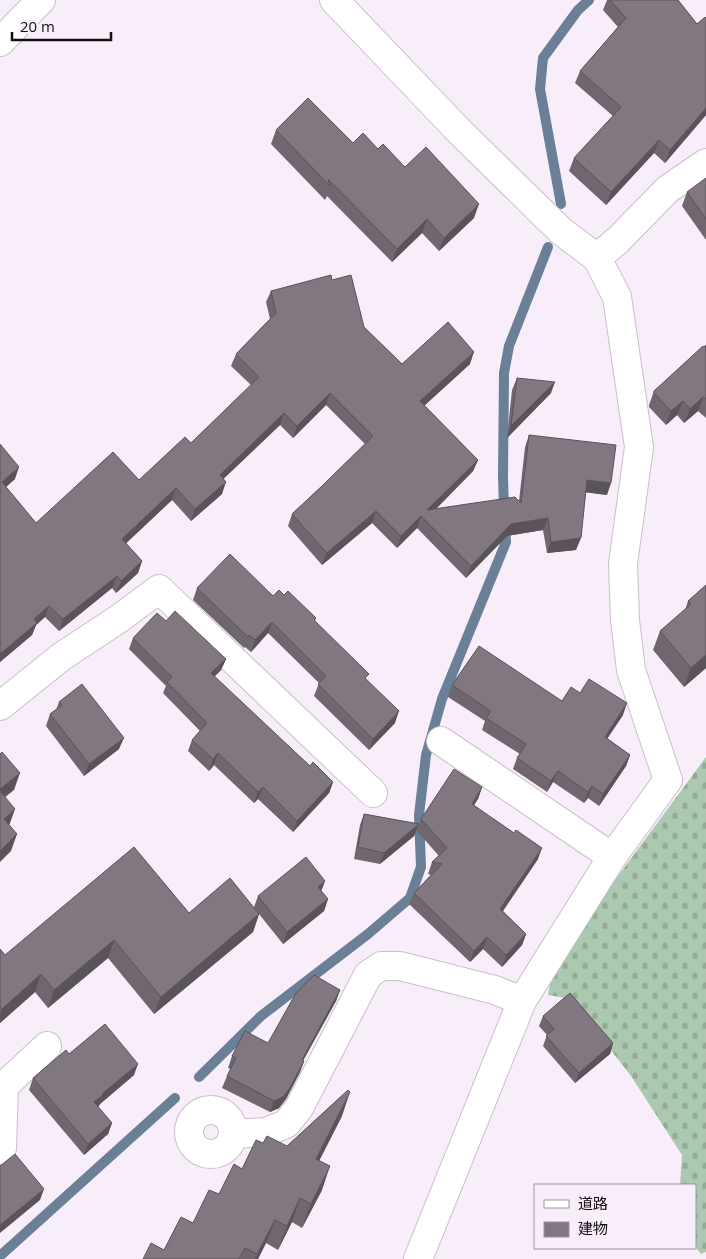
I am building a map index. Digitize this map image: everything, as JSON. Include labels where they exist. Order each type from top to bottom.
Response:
[{"type":"street","points":[[0,42],[41,0]]},
{"type":"street","points":[[334,0],[459,131],[536,207],[561,231],[597,258],[617,297],[631,382],[639,447],[623,564],[625,620],[631,670],[668,780],[612,857],[522,1001],[418,1259]]},
{"type":"street","points":[[597,258],[618,240],[668,189],[706,163]]},
{"type":"street","points":[[0,706],[61,658],[159,589],[373,793]]},
{"type":"street","points":[[441,741],[612,857]]},
{"type":"street","points":[[234,1134],[266,1132],[286,1124],[299,1108],[368,975],[381,966],[400,966],[495,990],[522,1001]]},
{"type":"street","points":[[0,1150],[2,1148],[4,1086],[47,1046]]},
{"type":"green space","points":[[706,757],[706,1252],[701,1254],[696,1247],[696,1184],[680,1184],[682,1155],[631,1076],[571,999],[548,995],[553,964]]},
{"type":"building","points":[[610,0],[678,0],[697,24],[706,18],[706,108],[670,150],[659,140],[611,192],[574,158],[621,107],[580,71],[626,18]]},
{"type":"building","points":[[308,98],[353,143],[363,133],[378,149],[383,144],[405,167],[426,147],[479,204],[444,238],[427,219],[397,249],[328,179],[330,186],[276,130]]},
{"type":"building","points":[[706,178],[706,219],[687,192]]},
{"type":"building","points":[[331,275],[332,280],[351,275],[364,327],[402,364],[448,322],[474,352],[420,401],[478,460],[427,510],[515,497],[521,503],[529,435],[616,445],[611,483],[587,480],[581,538],[551,542],[548,518],[511,524],[471,566],[421,516],[401,536],[376,511],[327,553],[292,514],[373,436],[330,393],[297,426],[284,413],[220,475],[226,482],[195,509],[176,488],[122,539],[142,561],[121,581],[117,576],[63,619],[49,606],[34,619],[37,623],[0,654],[0,444],[19,467],[2,482],[36,523],[113,452],[139,480],[185,437],[191,443],[259,377],[236,354],[276,313],[271,291]]},
{"type":"building","points":[[706,345],[706,399],[703,397],[690,409],[683,401],[671,411],[654,391]]},
{"type":"building","points":[[517,378],[555,382],[511,426]]},
{"type":"building","points":[[230,554],[273,596],[279,590],[284,595],[288,591],[316,618],[314,620],[369,674],[365,678],[399,711],[373,739],[318,684],[326,676],[272,622],[255,640],[249,635],[248,637],[197,588]]},
{"type":"building","points":[[706,585],[706,655],[691,668],[660,631],[691,604],[688,601]]},
{"type":"building","points":[[175,611],[226,659],[211,673],[310,766],[313,762],[333,782],[297,821],[263,787],[258,792],[218,753],[213,759],[192,740],[207,723],[167,682],[172,677],[133,638],[157,613],[166,621]]},
{"type":"building","points":[[479,646],[562,701],[571,687],[580,693],[589,679],[627,703],[605,737],[630,755],[603,794],[592,786],[588,792],[558,771],[551,781],[517,758],[526,744],[486,718],[491,711],[452,685]]},
{"type":"building","points":[[82,684],[124,738],[89,764],[50,714],[62,705],[59,702]]},
{"type":"building","points":[[2,752],[20,773],[0,789],[0,754]]},
{"type":"building","points":[[454,769],[482,787],[472,804],[514,833],[516,830],[542,848],[500,909],[526,934],[506,955],[487,937],[474,951],[414,893],[442,864],[432,862],[447,848],[421,819]]},
{"type":"building","points":[[0,791],[15,809],[4,819],[17,834],[0,851]]},
{"type":"building","points":[[364,814],[419,824],[384,853],[358,847]]},
{"type":"building","points":[[134,847],[189,913],[230,878],[259,914],[161,997],[114,940],[54,990],[41,974],[2,1009],[0,1007],[0,949],[5,955]]},
{"type":"building","points":[[306,857],[325,881],[318,887],[328,899],[287,932],[258,896]]},
{"type":"building","points":[[314,975],[340,990],[302,1060],[304,1061],[290,1088],[283,1097],[274,1101],[227,1076],[236,1058],[232,1056],[245,1031],[268,1043],[296,993]]},
{"type":"building","points":[[570,993],[613,1043],[579,1073],[546,1036],[554,1029],[543,1016]]},
{"type":"building","points":[[105,1024],[138,1064],[94,1102],[112,1123],[88,1144],[33,1078],[66,1050],[69,1054]]},
{"type":"building","points":[[348,1090],[350,1092],[316,1159],[330,1166],[311,1204],[300,1198],[287,1226],[275,1220],[257,1254],[245,1248],[239,1259],[143,1259],[151,1243],[164,1250],[181,1217],[193,1223],[209,1190],[219,1194],[234,1164],[242,1169],[256,1140],[263,1143],[267,1136],[287,1146]]},
{"type":"building","points":[[15,1154],[44,1189],[0,1225],[0,1166]]},
{"type":"waterway","points":[[561,204],[540,89],[543,58],[578,10],[589,0]]},
{"type":"waterway","points":[[504,511],[504,373],[509,346],[548,247]]},
{"type":"waterway","points":[[199,1077],[261,1016],[368,934],[410,898],[421,867],[419,815],[426,755],[442,699],[506,542],[505,525]]},
{"type":"waterway","points":[[0,1256],[175,1098]]}]
